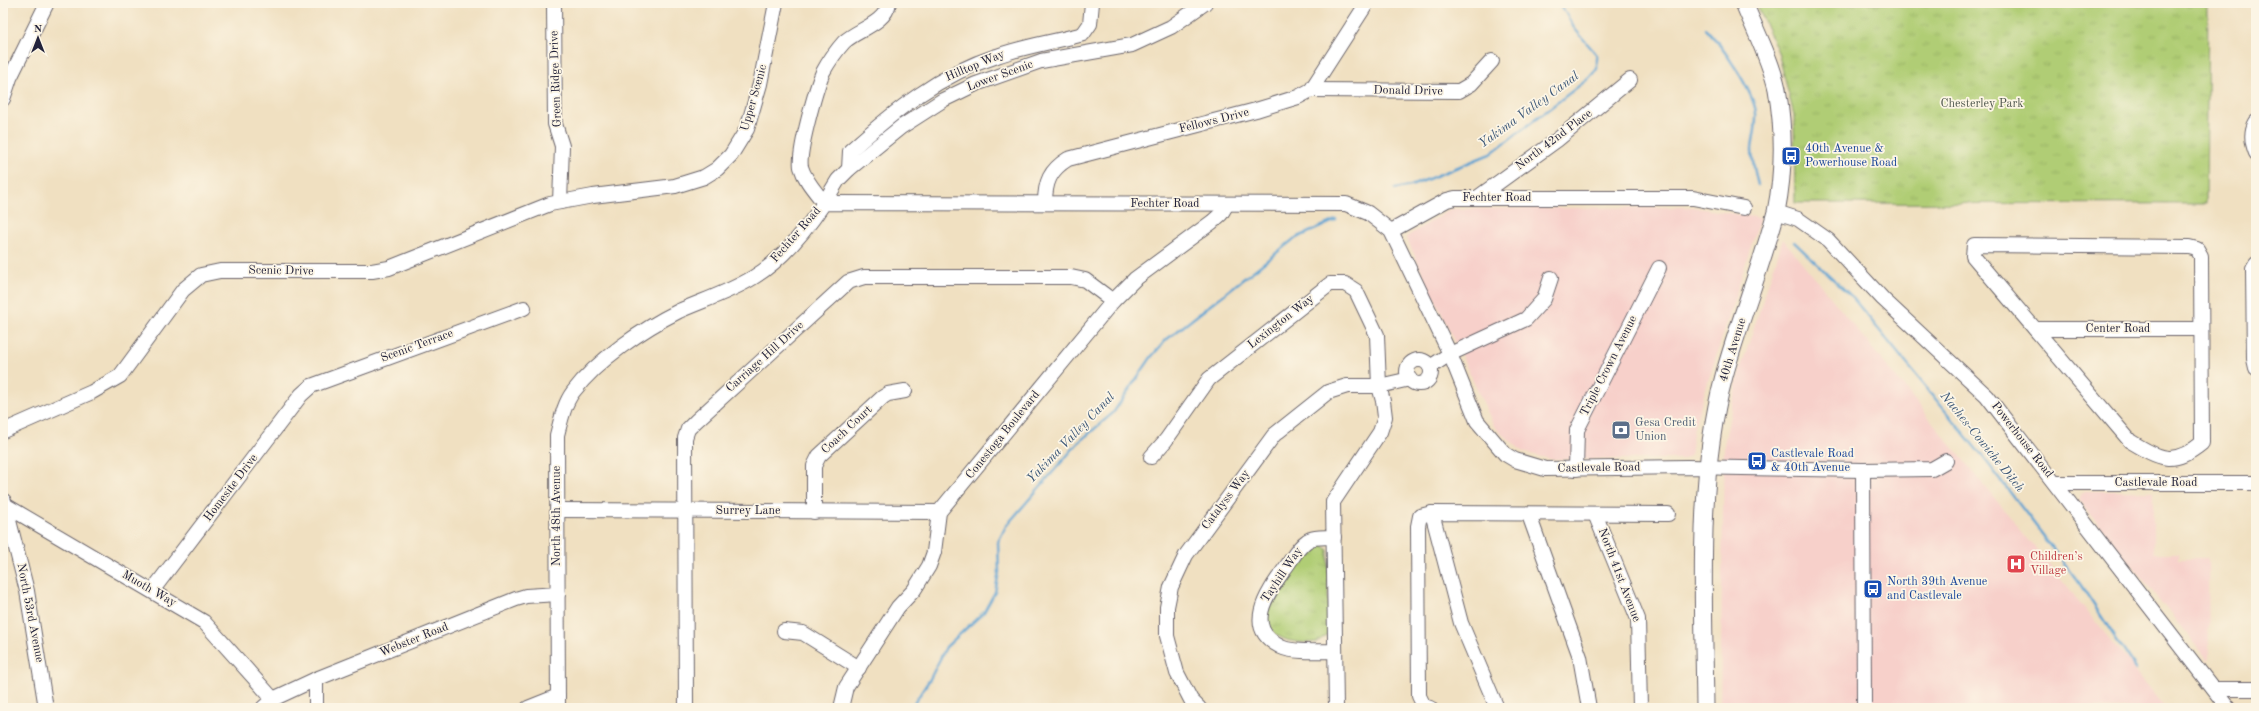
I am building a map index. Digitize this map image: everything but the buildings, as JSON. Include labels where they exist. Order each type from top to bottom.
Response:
[{"type":"main road","name":"40th Avenue","points":[[1705,708],[1704,558],[1708,467],[1724,377],[1776,212],[1779,196],[1783,144],[1776,89],[1744,3]]},
{"type":"street","points":[[3,99],[10,78],[47,3]]},
{"type":"street","name":"Green Ridge Drive","points":[[554,3],[555,124],[562,146],[560,202]]},
{"type":"street","name":"Upper Scenic","points":[[609,194],[675,186],[704,177],[726,162],[747,129],[760,84],[776,3]]},
{"type":"street","points":[[824,203],[805,179],[800,154],[822,74],[832,56],[845,41],[880,19],[888,8],[889,3]]},
{"type":"street","name":"Hilltop Way","points":[[849,169],[850,151],[906,103],[955,72],[996,56],[1083,34],[1090,24],[1092,3]]},
{"type":"street","name":"Lower Scenic","points":[[824,203],[838,180],[849,169],[901,127],[943,100],[976,84],[1041,61],[1132,45],[1171,27],[1205,3]]},
{"type":"street","points":[[1311,90],[1367,3]]},
{"type":"street","name":"Donald Drive","points":[[1311,90],[1459,91],[1471,84],[1492,60]]},
{"type":"street","name":"North 42nd Place","points":[[1477,198],[1557,140],[1630,80]]},
{"type":"street","name":"Fellows Drive","points":[[1045,203],[1045,193],[1049,175],[1058,165],[1068,159],[1256,110],[1298,97],[1311,90]]},
{"type":"street","points":[[2256,122],[2252,134],[2252,144],[2256,153]]},
{"type":"street","name":"Scenic Drive","points":[[3,431],[99,389],[120,376],[183,290],[201,275],[220,270],[372,271],[388,268],[560,202],[609,194]]},
{"type":"street","name":"Fechter Road","points":[[621,348],[678,312],[727,292],[754,277],[790,246],[824,203],[1346,204],[1368,213],[1391,231],[1447,200],[1477,198],[1692,198],[1744,208]]},
{"type":"street","name":"Conestoga Boulevard","points":[[939,512],[1112,301],[1136,279],[1212,222],[1221,214],[1227,204]]},
{"type":"street","name":"Powerhouse Road","points":[[1776,212],[1798,219],[1828,240],[1883,299],[1987,396],[2216,689],[2228,708]]},
{"type":"street","name":"Castlevale Road","points":[[1391,231],[1450,354],[1477,420],[1505,454],[1529,465],[1545,469],[1708,467],[1863,470],[1932,469],[1946,461]]},
{"type":"street","points":[[1974,245],[2189,247],[2197,249],[2200,256],[2202,443],[2187,455],[2173,459],[2149,453],[2130,441],[2035,329],[1973,256],[1974,245]]},
{"type":"street","points":[[2256,264],[2253,269],[2254,359],[2256,368]]},
{"type":"street","name":"Triple Crown Avenue","points":[[1576,469],[1577,430],[1659,268]]},
{"type":"street","name":"Carriage Hill Drive","points":[[686,708],[684,511],[685,438],[688,429],[848,282],[864,277],[1071,277],[1085,280],[1112,301]]},
{"type":"street","name":"Catalyss Way","points":[[1199,708],[1183,687],[1177,673],[1167,636],[1167,607],[1171,586],[1186,555],[1274,435],[1328,392],[1347,386],[1379,386],[1410,379],[1408,368],[1413,362],[1421,360],[1430,367],[1450,354],[1526,319],[1544,299],[1551,278]]},
{"type":"street","name":"Lexington Way","points":[[1151,457],[1166,440],[1209,380],[1330,284],[1345,284],[1356,291],[1377,335],[1379,386]]},
{"type":"street","name":"Scenic Terrace","points":[[311,386],[524,308]]},
{"type":"street","name":"Center Road","points":[[2035,329],[2201,329]]},
{"type":"street","name":"North 48th Avenue","points":[[558,702],[557,434],[567,403],[573,392],[589,375],[621,348]]},
{"type":"street","name":"Homesite Drive","points":[[152,591],[301,395],[311,386]]},
{"type":"street","points":[[1336,708],[1333,502],[1383,425],[1383,401],[1379,386]]},
{"type":"street","name":"Coach Court","points":[[814,512],[814,471],[819,456],[883,397],[888,394],[905,391]]},
{"type":"street","points":[[2173,459],[2174,482]]},
{"type":"street","points":[[1863,470],[1864,708]]},
{"type":"street","name":"Castlevale Road","points":[[2056,483],[2256,483]]},
{"type":"street","name":"Muoth Way","points":[[4,500],[211,627],[268,703]]},
{"type":"street","name":"North 53rd Avenue","points":[[4,500],[27,591],[46,708]]},
{"type":"street","name":"Surrey Lane","points":[[557,510],[939,512]]},
{"type":"street","points":[[841,708],[846,687],[898,607],[914,590],[929,566],[934,552],[939,512]]},
{"type":"street","points":[[1432,513],[1460,623],[1497,708]]},
{"type":"street","points":[[1430,708],[1424,706],[1419,696],[1418,526],[1420,516],[1432,513],[1529,515],[1668,514]]},
{"type":"street","name":"North 41st Avenue","points":[[1595,514],[1638,619],[1640,708]]},
{"type":"street","points":[[1529,515],[1580,657],[1589,708]]},
{"type":"street","name":"Tayhill Way","points":[[1334,537],[1312,538],[1301,546],[1265,596],[1261,607],[1260,620],[1269,638],[1282,648],[1335,651]]},
{"type":"street","name":"Webster Road","points":[[268,703],[316,679],[516,599],[526,596],[558,594]]},
{"type":"street","points":[[784,631],[803,633],[859,668]]},
{"type":"street","points":[[316,679],[316,708]]},
{"type":"street","points":[[2216,689],[2256,689]]},
{"type":"street","points":[[528,708],[558,702]]},
{"type":"shaded area","points":[[1692,207],[1760,218],[1694,426],[1690,456],[1684,459],[1550,459],[1523,452],[1494,426],[1406,237],[1451,209]]},
{"type":"shaded area","points":[[1783,239],[2166,708],[1720,708],[1724,444],[1739,373]]},
{"type":"shaded area","points":[[2084,491],[2153,491],[2153,553],[2179,553],[2179,559],[2208,559],[2209,662],[2080,501],[2080,494]]},
{"type":"green space","name":"Chesterley Park","points":[[1756,3],[2208,3],[2206,204],[1795,203],[1794,115],[1778,52]]},
{"type":"green space","points":[[1322,544],[1328,550],[1328,634],[1317,642],[1307,643],[1287,640],[1278,636],[1272,631],[1268,623],[1267,613],[1270,601],[1282,582],[1308,548]]},
{"type":"waterway","name":"Yakima Valley Canal","points":[[1395,189],[1411,186],[1490,154],[1588,79],[1597,69],[1597,55],[1574,28],[1560,3]]},
{"type":"waterway","name":"Naches-Cowiche Ditch","points":[[1706,29],[1736,69],[1754,104],[1756,117],[1752,154],[1758,185]]},
{"type":"waterway","name":"Yakima Valley Canal","points":[[911,708],[930,679],[946,647],[984,612],[995,592],[999,572],[998,542],[1006,526],[1078,443],[1113,413],[1152,356],[1166,340],[1294,239],[1336,220]]},
{"type":"waterway","name":"Naches-Cowiche Ditch","points":[[1794,242],[1852,297],[1983,457],[2078,581],[2136,669]]},
{"type":"place","name":"40th Avenue & Powerhouse Road","points":[[1791,156]]},
{"type":"place","name":"Gesa Credit Union","points":[[1621,430]]},
{"type":"place","name":"Castlevale Road & 40th Avenue","points":[[1757,461]]},
{"type":"place","name":"Children’s Village","points":[[2016,564]]},
{"type":"place","name":"North 39th Avenue and Castlevale","points":[[1873,589]]}]
